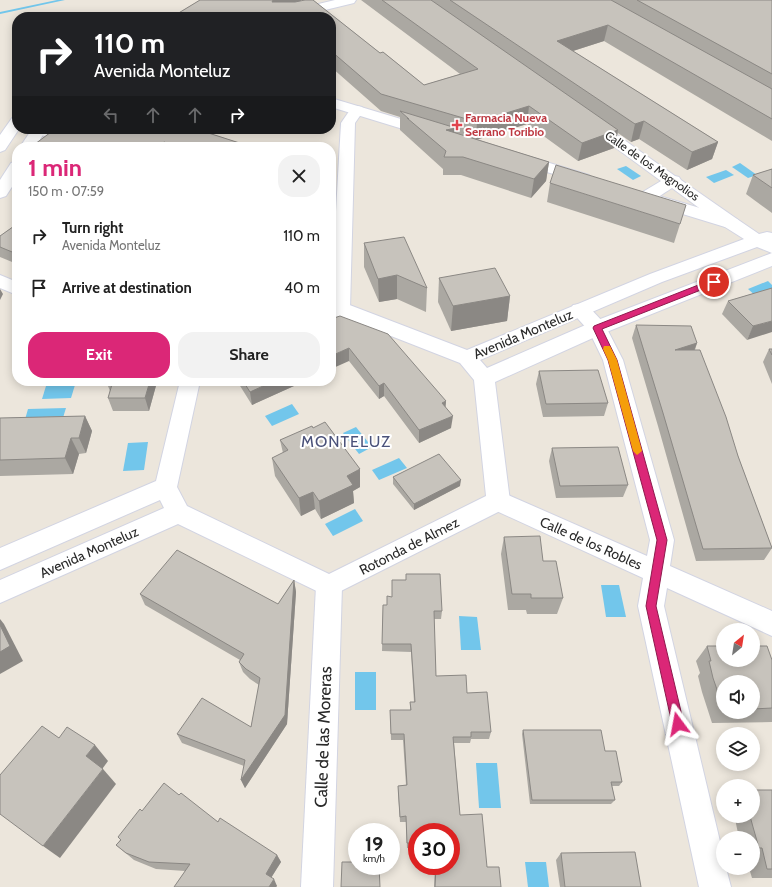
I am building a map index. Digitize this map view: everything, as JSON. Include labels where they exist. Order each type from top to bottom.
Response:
[{"type":"street","points":[[301,12],[350,0]]},
{"type":"street","points":[[336,104],[440,135]]},
{"type":"street","points":[[336,272],[337,232],[348,123],[356,110]]},
{"type":"street","name":"Calle de los Magnolios","points":[[582,117],[673,180],[731,223]]},
{"type":"street","points":[[0,147],[17,134]]},
{"type":"street","points":[[54,134],[77,142]]},
{"type":"street","points":[[509,156],[601,184]]},
{"type":"street","points":[[0,193],[12,174]]},
{"type":"street","points":[[673,180],[639,195],[731,223],[767,241]]},
{"type":"street","name":"Avenida Monteluz","points":[[484,378],[589,319],[656,278],[767,241]]},
{"type":"street","name":"Avenida Monteluz","points":[[467,358],[772,259]]},
{"type":"street","points":[[0,281],[12,286]]},
{"type":"street","points":[[336,311],[467,358],[484,378],[498,500]]},
{"type":"street","points":[[589,319],[613,360],[662,540],[655,572],[651,606],[715,887]]},
{"type":"street","points":[[189,386],[166,488],[178,513],[329,586]]},
{"type":"street","name":"Avenida Monteluz","points":[[0,560],[166,488]]},
{"type":"street","name":"Calle de los Robles","points":[[498,500],[772,624]]},
{"type":"street","name":"Rotonda de Almez","points":[[329,586],[498,500]]},
{"type":"street","name":"Avenida Monteluz","points":[[0,592],[178,513]]},
{"type":"street","name":"Calle de las Moreras","points":[[317,887],[329,586]]},
{"type":"water","points":[[740,163],[757,175],[748,178],[732,167]]},
{"type":"water","points":[[626,166],[641,176],[633,180],[617,169]]},
{"type":"water","points":[[726,170],[734,175],[714,183],[706,177]]},
{"type":"water","points":[[768,281],[772,285],[772,291],[757,297],[748,289]]},
{"type":"water","points":[[46,386],[75,386],[71,398],[42,399]]},
{"type":"water","points":[[292,404],[299,414],[272,426],[265,416]]},
{"type":"water","points":[[66,408],[62,421],[24,423],[28,409]]},
{"type":"water","points":[[356,427],[372,447],[359,454],[343,433]]},
{"type":"water","points":[[148,442],[144,470],[123,471],[128,443]]},
{"type":"water","points":[[399,458],[407,468],[379,480],[372,470]]},
{"type":"water","points":[[355,509],[363,521],[333,536],[325,524]]},
{"type":"water","points":[[601,585],[619,585],[626,617],[606,617]]},
{"type":"water","points":[[459,616],[477,617],[481,650],[461,650]]},
{"type":"water","points":[[355,672],[376,672],[376,710],[355,710]]},
{"type":"water","points":[[476,763],[497,763],[501,808],[479,808]]},
{"type":"water","points":[[525,862],[546,862],[549,887],[528,887]]},
{"type":"building","points":[[200,0],[273,0],[272,2],[295,2],[313,0],[328,12],[180,12]]},
{"type":"building","points":[[382,0],[431,0],[618,130],[582,143],[529,106],[477,122],[381,94],[336,55],[336,18],[380,53],[383,52],[424,85],[478,69]]},
{"type":"building","points":[[450,0],[611,0],[772,89],[772,119],[608,25],[557,41],[718,142],[692,152],[644,121],[635,124]]},
{"type":"building","points":[[637,0],[772,0],[772,74]]},
{"type":"building","points":[[400,111],[456,128],[446,130],[549,162],[534,179],[463,157],[444,157],[446,151]]},
{"type":"building","points":[[48,134],[212,134],[236,142],[164,142],[38,142]]},
{"type":"building","points":[[556,165],[686,205],[680,224],[550,183]]},
{"type":"building","points":[[772,169],[772,188],[753,175]]},
{"type":"building","points":[[12,228],[12,252],[0,247],[0,236]]},
{"type":"building","points":[[404,237],[427,288],[397,275],[378,279],[364,243]]},
{"type":"building","points":[[495,268],[510,296],[453,306],[439,278]]},
{"type":"building","points":[[772,288],[772,321],[753,326],[728,301]]},
{"type":"building","points":[[340,316],[388,334],[446,401],[442,403],[453,416],[419,430],[384,383],[379,386],[349,348],[336,354],[336,317]]},
{"type":"building","points":[[636,325],[691,326],[697,343],[675,350],[700,350],[726,417],[738,456],[772,548],[703,549]]},
{"type":"building","points":[[598,370],[608,403],[546,404],[539,371]]},
{"type":"building","points":[[112,386],[149,386],[145,398],[108,398]]},
{"type":"building","points":[[246,386],[263,386],[250,392]]},
{"type":"building","points":[[85,416],[79,438],[71,438],[65,458],[0,460],[0,418]]},
{"type":"building","points":[[325,422],[360,469],[347,476],[353,485],[319,501],[313,492],[299,498],[272,458],[288,450],[280,440]]},
{"type":"building","points":[[618,447],[628,485],[560,486],[552,448]]},
{"type":"building","points":[[439,454],[461,480],[414,504],[393,477]]},
{"type":"building","points":[[540,536],[543,561],[556,561],[563,598],[531,598],[531,594],[512,594],[504,537]]},
{"type":"building","points":[[177,550],[278,604],[294,580],[285,715],[241,780],[245,760],[177,734],[202,698],[251,727],[260,678],[246,669],[239,662],[244,654],[140,594]]},
{"type":"building","points":[[406,574],[440,574],[442,611],[434,611],[436,676],[466,675],[467,693],[487,692],[491,732],[471,732],[471,737],[453,737],[460,815],[482,814],[487,867],[499,867],[501,887],[435,887],[436,875],[460,875],[460,823],[408,823],[407,843],[406,816],[400,817],[398,786],[407,785],[404,734],[391,734],[390,710],[411,710],[410,702],[415,702],[411,644],[382,644],[383,605],[387,605],[387,596],[392,597],[392,580],[406,580]]},
{"type":"building","points":[[0,625],[10,646],[0,652]]},
{"type":"building","points":[[707,646],[716,646],[716,667],[760,667],[760,646],[767,646],[772,660],[772,708],[760,709],[760,675],[716,675],[716,687],[709,661],[711,661]]},
{"type":"building","points":[[42,726],[59,738],[67,727],[95,745],[86,756],[103,769],[43,846],[0,814],[0,775]]},
{"type":"building","points":[[523,730],[601,730],[605,751],[616,751],[622,782],[611,782],[615,800],[532,800]]},
{"type":"building","points":[[164,783],[179,795],[181,793],[218,822],[220,818],[277,855],[266,874],[274,879],[269,887],[174,887],[190,864],[149,862],[126,853],[116,845],[121,840],[118,837],[140,809],[142,811]]},
{"type":"building","points":[[760,790],[772,790],[772,869],[767,869],[762,848],[760,848],[760,831],[754,831],[752,823],[760,823]]},
{"type":"building","points":[[635,852],[641,887],[565,887],[561,853]]},
{"type":"building","points":[[342,862],[348,862],[348,875],[379,875],[380,887],[341,887]]},
{"type":"waterway","points":[[0,13],[63,0]]},
{"type":"slow traffic","points":[[607,349],[613,360],[637,451]]},
{"type":"place","name":"Farmacia Nueva Serrano Toribio","points":[[457,125]]},
{"type":"district","name":"MONTELUZ","points":[[346,441]]},
{"type":"route","points":[[678,724],[651,606],[655,572],[662,540],[613,360],[597,328],[714,282]]}]
